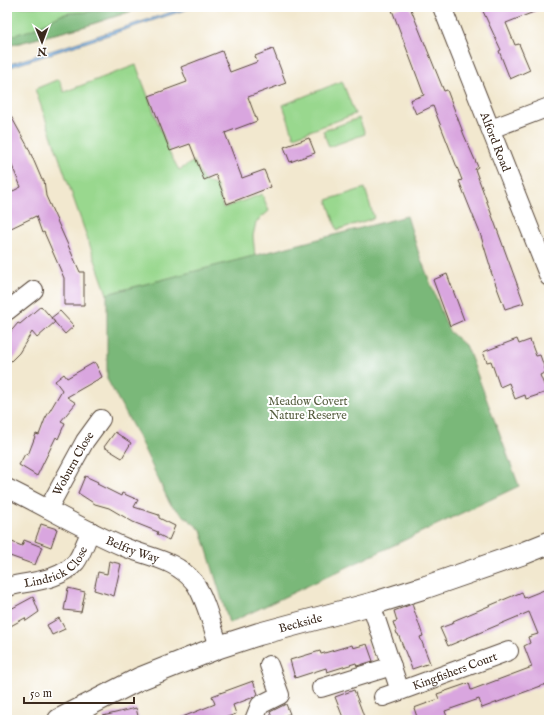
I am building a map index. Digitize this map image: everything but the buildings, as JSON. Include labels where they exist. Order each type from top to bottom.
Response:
[{"type":"street","name":"Alford Road","points":[[442,7],[549,277]]},
{"type":"street","points":[[491,129],[549,107]]},
{"type":"street","points":[[7,311],[34,290]]},
{"type":"street","name":"Woburn Close","points":[[48,509],[85,441],[101,419]]},
{"type":"street","name":"Belfry Way","points":[[7,488],[125,547],[178,566],[194,582],[201,594],[219,647]]},
{"type":"street","name":"Lindrick Close","points":[[7,588],[52,577],[66,571],[76,561],[91,531]]},
{"type":"street","name":"Beckside","points":[[59,720],[82,715],[140,679],[219,647],[259,634],[371,604],[441,582],[549,543]]},
{"type":"street","name":"Kingfishers Court","points":[[371,604],[400,691]]},
{"type":"street","name":"Kingfishers Court","points":[[383,697],[509,651]]},
{"type":"street","points":[[254,720],[260,705],[280,695],[269,665]]},
{"type":"street","points":[[321,688],[392,666]]},
{"type":"green space","points":[[7,7],[144,7],[86,26],[7,46]]},
{"type":"green space","points":[[116,7],[144,7],[86,26],[7,46],[7,37],[31,30],[61,15]]},
{"type":"green space","points":[[136,65],[170,154],[179,170],[194,161],[203,180],[217,186],[223,208],[262,194],[269,211],[256,222],[253,236],[255,256],[107,294],[35,89],[59,79],[64,92]]},
{"type":"green space","points":[[342,81],[355,114],[294,137],[283,105]]},
{"type":"green space","points":[[359,118],[365,134],[329,147],[323,131]]},
{"type":"green space","points":[[365,188],[374,218],[337,230],[327,200]]},
{"type":"green space","name":"Meadow Covert Nature Reserve","points":[[407,216],[419,254],[449,331],[467,347],[519,486],[229,623],[201,530],[170,504],[137,434],[107,379],[107,294]]},
{"type":"water","points":[[187,7],[194,7],[7,68],[7,65]]}]
